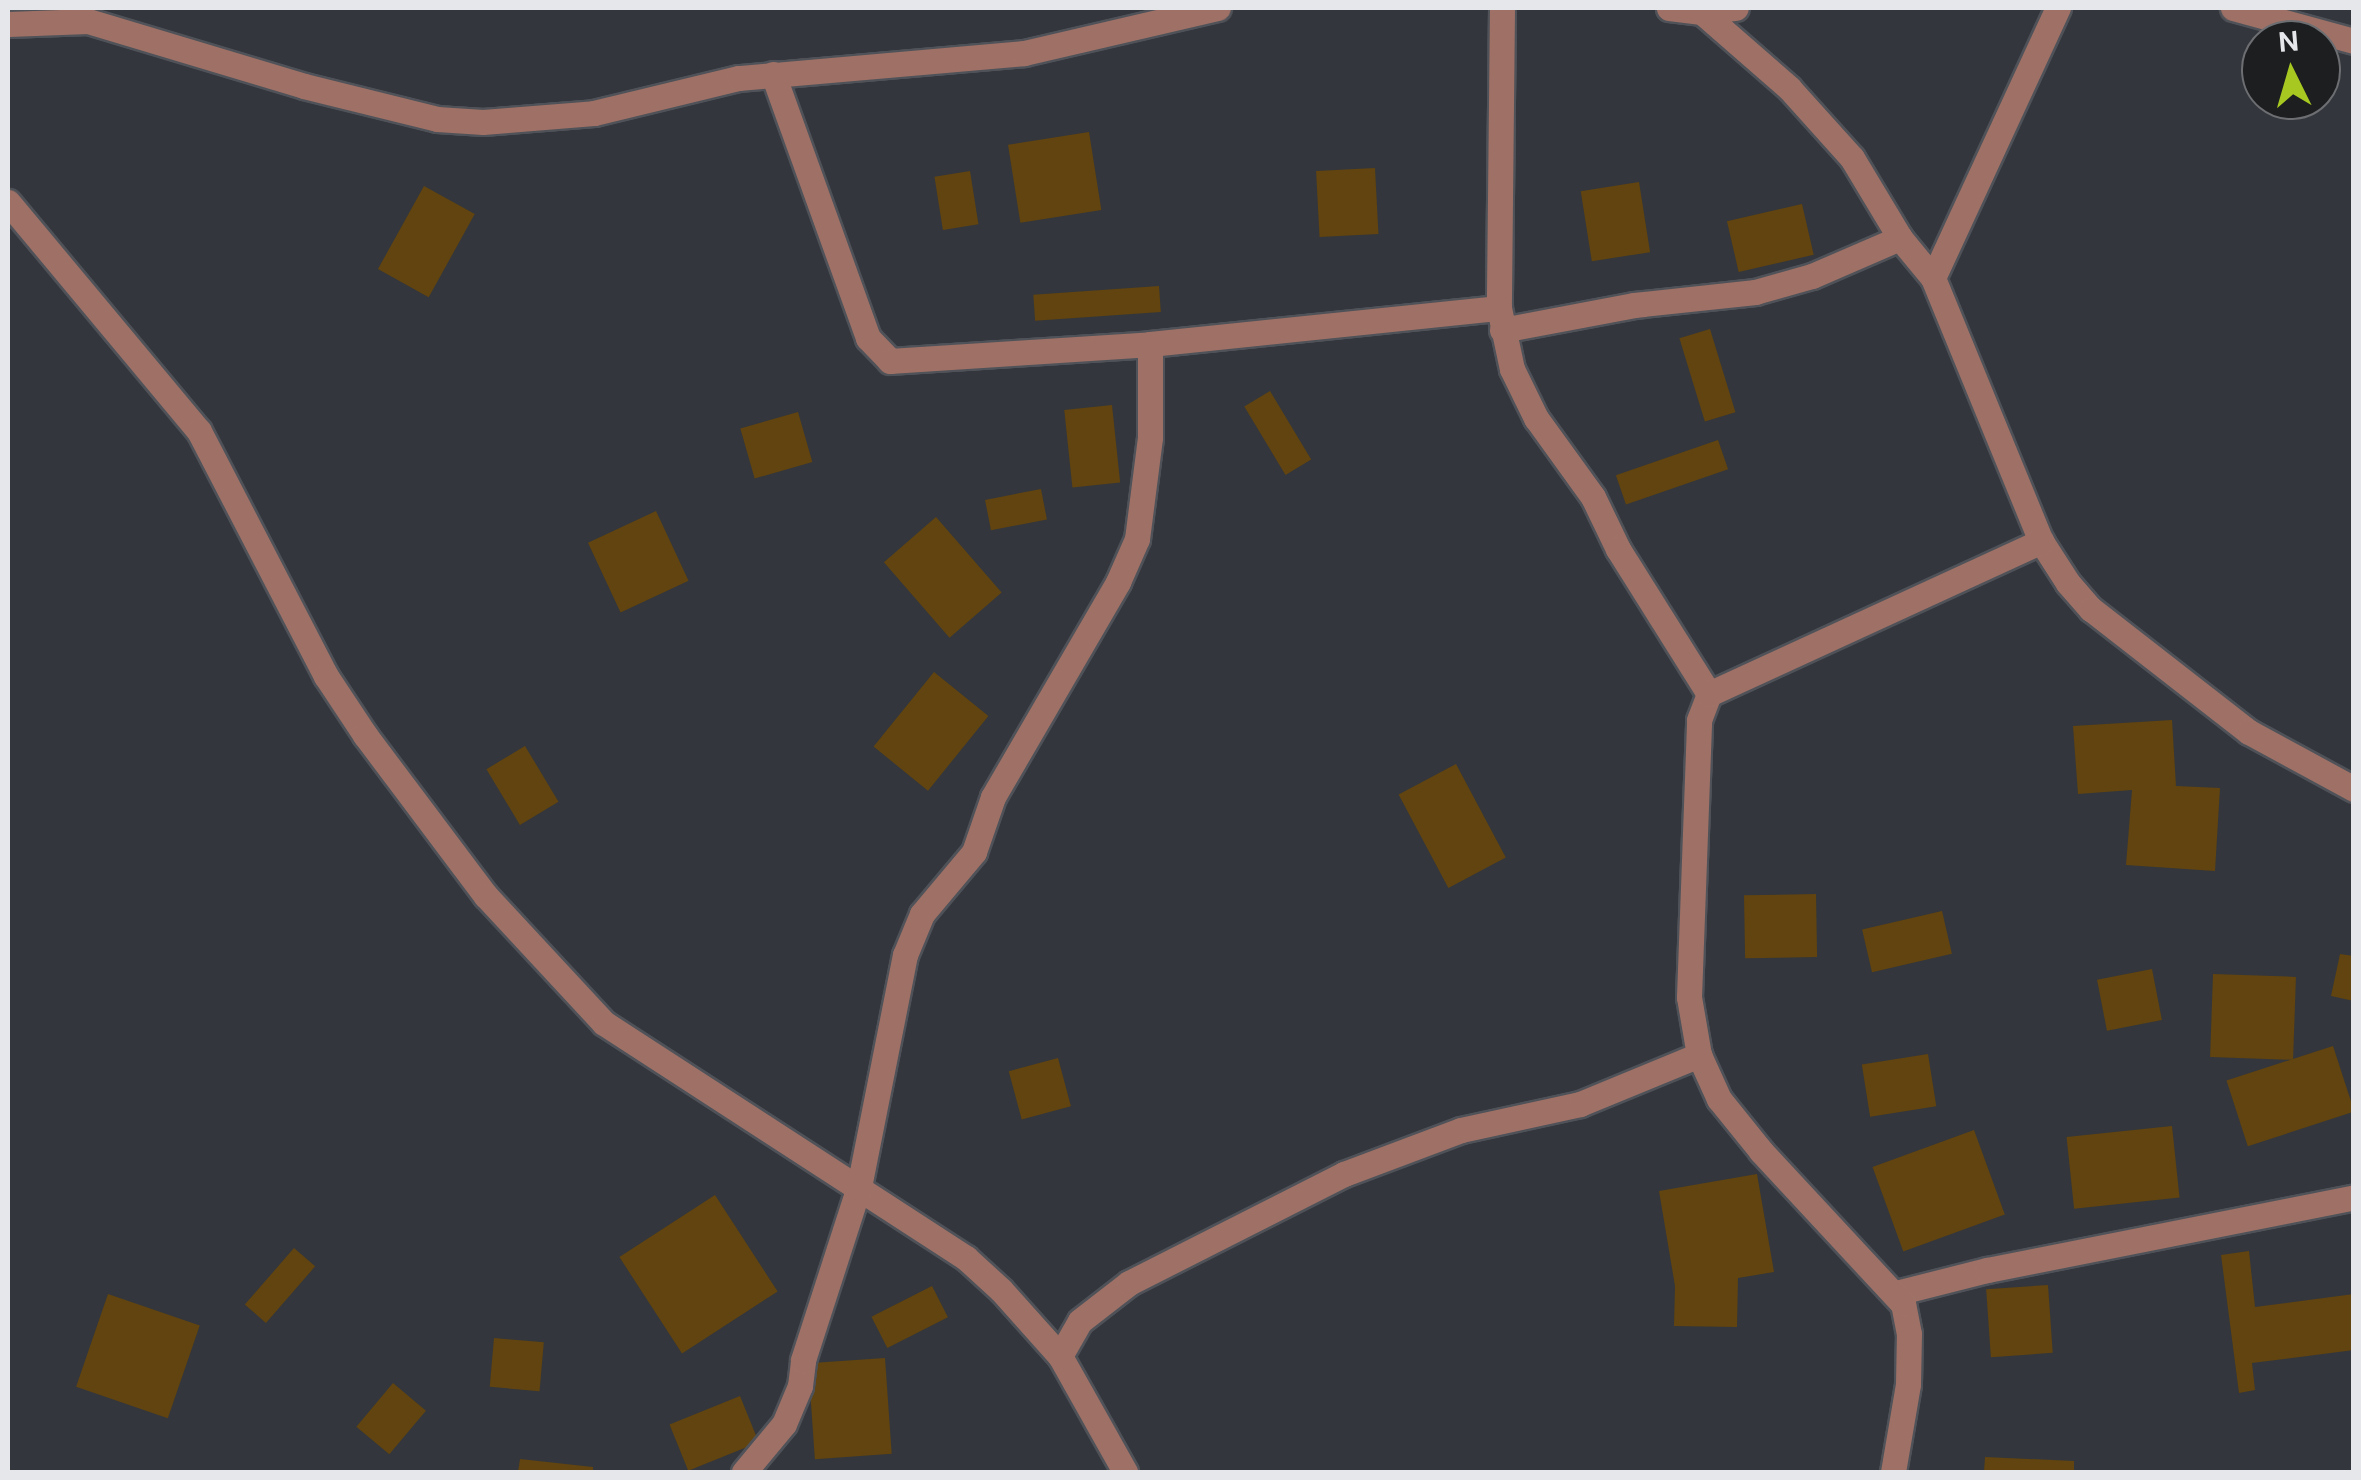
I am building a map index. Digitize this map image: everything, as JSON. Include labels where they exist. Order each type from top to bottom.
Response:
[{"type":"street","points":[[8,24],[88,14],[304,86],[452,120],[497,122],[594,112],[774,74],[1024,53],[1218,8]]},
{"type":"street","points":[[1502,8],[1500,319],[1512,369],[1536,418],[1593,497],[1618,549],[1709,694]]},
{"type":"street","points":[[1669,8],[1702,12],[1736,8]]},
{"type":"street","points":[[1933,278],[2058,8]]},
{"type":"street","points":[[2233,8],[2354,42]]},
{"type":"street","points":[[1702,12],[1789,88],[1852,158],[1900,238],[1933,278],[2041,540],[2090,609],[2249,732],[2354,788]]},
{"type":"street","points":[[774,74],[868,338],[880,356],[899,362],[1500,319],[1755,292],[1812,276],[1900,238]]},
{"type":"street","points":[[8,202],[199,431],[326,676],[365,735],[486,896],[604,1023],[966,1258],[1001,1290],[1060,1356],[1125,1472]]},
{"type":"street","points":[[744,1472],[793,1408],[804,1360],[859,1186],[905,955],[922,914],[974,852],[993,797],[1118,582],[1137,538],[1150,438],[1150,344]]},
{"type":"street","points":[[1893,1472],[1908,1384],[1908,1318],[1896,1293],[1760,1151],[1719,1099],[1699,1055],[1689,997],[1699,720],[1709,694],[2041,540]]},
{"type":"street","points":[[1060,1356],[1080,1321],[1128,1283],[1344,1174],[1461,1130],[1580,1104],[1699,1055]]},
{"type":"street","points":[[1896,1293],[1987,1270],[2354,1197]]},
{"type":"building","points":[[1089,132],[1101,210],[1020,223],[1008,145]]},
{"type":"building","points":[[1375,168],[1378,234],[1320,237],[1316,171]]},
{"type":"building","points":[[970,171],[978,224],[943,230],[934,177]]},
{"type":"building","points":[[1639,182],[1650,252],[1592,261],[1581,191]]},
{"type":"building","points":[[424,186],[475,214],[429,297],[378,269]]},
{"type":"building","points":[[1802,204],[1814,255],[1739,272],[1727,221]]},
{"type":"building","points":[[1159,286],[1161,312],[1035,321],[1033,295]]},
{"type":"building","points":[[1710,329],[1735,412],[1705,422],[1679,338]]},
{"type":"building","points":[[1270,391],[1311,460],[1285,475],[1244,406]]},
{"type":"building","points":[[1112,405],[1120,483],[1072,488],[1064,410]]},
{"type":"building","points":[[798,412],[812,462],[755,479],[740,429]]},
{"type":"building","points":[[1718,440],[1728,469],[1626,504],[1616,475]]},
{"type":"building","points":[[1041,489],[1047,519],[991,530],[985,500]]},
{"type":"building","points":[[656,511],[689,581],[621,612],[588,543]]},
{"type":"building","points":[[936,517],[1002,592],[950,638],[884,562]]},
{"type":"building","points":[[934,672],[988,716],[928,791],[874,747]]},
{"type":"building","points":[[2172,720],[2176,786],[2220,788],[2215,871],[2126,865],[2132,790],[2078,794],[2073,726]]},
{"type":"building","points":[[525,746],[558,802],[520,825],[486,769]]},
{"type":"building","points":[[1456,764],[1506,858],[1448,888],[1399,795]]},
{"type":"building","points":[[1816,894],[1817,957],[1745,958],[1744,895]]},
{"type":"building","points":[[1942,911],[1952,954],[1872,972],[1862,929]]},
{"type":"building","points":[[2340,954],[2354,956],[2354,1001],[2331,996]]},
{"type":"building","points":[[2152,969],[2162,1020],[2107,1031],[2097,980]]},
{"type":"building","points":[[2213,974],[2296,977],[2293,1060],[2210,1057]]},
{"type":"building","points":[[2333,1046],[2354,1112],[2248,1146],[2226,1081]]},
{"type":"building","points":[[1928,1054],[1936,1106],[1870,1117],[1862,1064]]},
{"type":"building","points":[[1058,1058],[1071,1106],[1022,1119],[1009,1071]]},
{"type":"building","points":[[2172,1126],[2180,1198],[2074,1209],[2067,1137]]},
{"type":"building","points":[[1974,1130],[2005,1215],[1903,1252],[1873,1167]]},
{"type":"building","points":[[1757,1174],[1774,1272],[1738,1278],[1737,1327],[1674,1326],[1675,1286],[1659,1191]]},
{"type":"building","points":[[715,1195],[778,1291],[682,1354],[619,1257]]},
{"type":"building","points":[[294,1248],[315,1266],[266,1323],[245,1305]]},
{"type":"building","points":[[2249,1251],[2255,1307],[2354,1294],[2354,1350],[2252,1363],[2255,1390],[2239,1393],[2221,1255]]},
{"type":"building","points":[[2048,1285],[2053,1353],[1991,1357],[1986,1289]]},
{"type":"building","points":[[932,1286],[948,1317],[887,1348],[871,1317]]},
{"type":"building","points":[[108,1294],[200,1326],[168,1418],[76,1387]]},
{"type":"building","points":[[494,1338],[544,1342],[540,1391],[490,1387]]},
{"type":"building","points":[[885,1358],[892,1454],[815,1459],[808,1363]]},
{"type":"building","points":[[393,1383],[426,1411],[389,1454],[356,1427]]},
{"type":"building","points":[[740,1396],[759,1442],[688,1471],[670,1424]]},
{"type":"building","points":[[1985,1457],[2074,1461],[2074,1472],[1984,1472]]},
{"type":"building","points":[[520,1459],[593,1467],[593,1472],[518,1472]]}]
